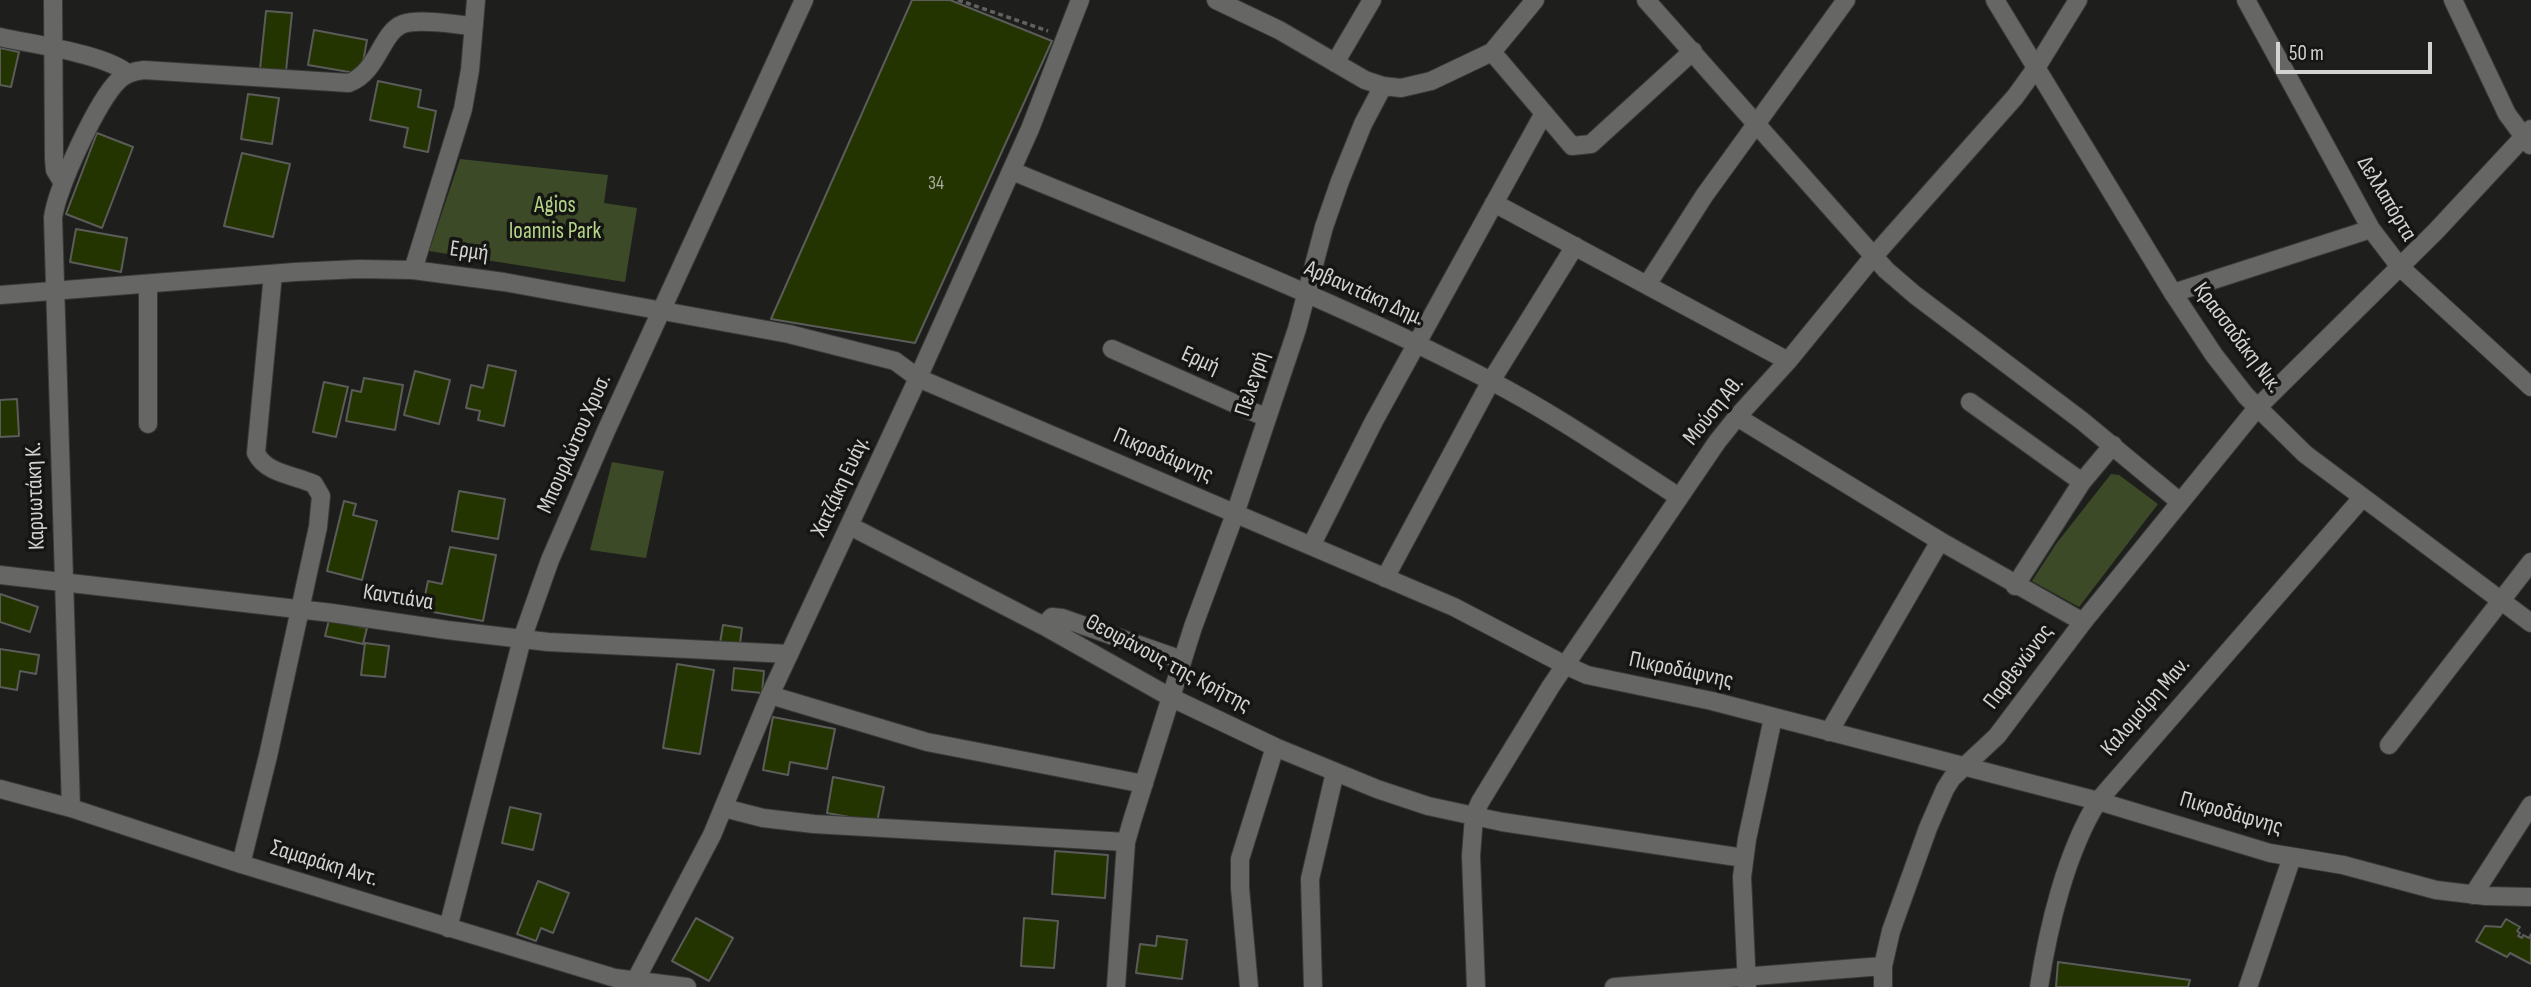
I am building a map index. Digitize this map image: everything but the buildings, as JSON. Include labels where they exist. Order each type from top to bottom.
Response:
[{"type":"street","points":[[53,0],[54,159],[55,170],[63,183]]},
{"type":"street","points":[[413,270],[463,109],[476,0]]},
{"type":"street","name":"Μπουρλώτου Χρυσ.","points":[[448,928],[522,639],[562,531],[804,0]]},
{"type":"street","name":"Χατζάκη Ευάγ.","points":[[633,984],[698,864],[724,808],[770,695],[1012,171],[1080,0]]},
{"type":"street","points":[[1216,0],[1279,30],[1335,63],[1383,86],[1401,88],[1422,84],[1492,52],[1535,0]]},
{"type":"street","points":[[1335,63],[1372,0]]},
{"type":"street","points":[[1646,0],[1873,257],[1915,295],[2113,446],[2180,502]]},
{"type":"street","points":[[1647,285],[1704,196],[1846,0]]},
{"type":"street","name":"Κρασσαδάκη Νικ.","points":[[1995,0],[2173,293],[2225,371],[2257,408],[2305,454],[2531,623]]},
{"type":"street","name":"Μούση Αθ.","points":[[1474,816],[1495,774],[1565,665],[1737,417],[1788,361],[1873,257],[1985,134],[2036,68],[2078,0]]},
{"type":"street","name":"Δελλαπόρτα","points":[[2246,0],[2371,229],[2400,267],[2531,387]]},
{"type":"street","points":[[2453,0],[2497,93],[2528,137]]},
{"type":"street","points":[[0,37],[106,62],[122,68],[128,74],[144,70],[342,84],[356,80],[368,71],[401,25],[418,23],[474,26]]},
{"type":"street","points":[[1492,52],[1572,146],[1591,144],[1693,51]]},
{"type":"street","name":"Καρυωτάκη Κ.","points":[[71,808],[53,218],[63,183],[104,100],[116,83],[128,74]]},
{"type":"street","name":"Πελεγρή","points":[[1116,987],[1126,842],[1182,660],[1267,418],[1340,181],[1359,131],[1383,86]]},
{"type":"street","points":[[1311,546],[1416,344],[1544,113]]},
{"type":"street","name":"Παρθενώνος","points":[[1883,987],[1883,967],[1891,932],[1945,789],[1963,767],[1997,736],[2083,622],[2257,408],[2528,137]]},
{"type":"street","name":"Αρβανιτάκη Δημ.","points":[[1012,171],[1306,294],[1416,344],[1491,381],[1679,497]]},
{"type":"street","points":[[1494,204],[1788,361]]},
{"type":"street","points":[[2173,293],[2371,229]]},
{"type":"street","points":[[1385,578],[1491,381],[1575,246]]},
{"type":"street","name":"Ερμή","points":[[0,295],[273,274],[359,269],[413,270],[505,282],[789,334],[895,361],[918,377]]},
{"type":"street","points":[[241,864],[301,609],[318,527],[321,496],[314,484],[266,465],[259,458],[256,449],[273,274]]},
{"type":"street","points":[[148,284],[148,424]]},
{"type":"street","name":"Ερμή","points":[[1112,349],[1267,418]]},
{"type":"street","name":"Πικροδάφνης","points":[[918,377],[1464,612],[1565,665],[1602,679],[1712,701],[2098,801],[2239,845],[2343,865],[2436,890],[2473,895],[2531,897]]},
{"type":"street","points":[[1970,402],[2082,482]]},
{"type":"street","points":[[1737,417],[2015,586],[2083,622]]},
{"type":"street","points":[[2015,586],[2082,482],[2113,446]]},
{"type":"street","name":"Καλομοίρη Μαν.","points":[[2039,987],[2065,878],[2080,835],[2098,801],[2362,498]]},
{"type":"street","name":"Θεοφάνους της Κρήτης","points":[[850,526],[1044,626],[1170,697],[1275,747],[1414,802],[1474,816],[1744,858]]},
{"type":"street","points":[[1829,732],[1940,541]]},
{"type":"street","points":[[2389,745],[2531,562]]},
{"type":"street","name":"Καντιάνα","points":[[0,575],[301,609],[591,646],[789,654]]},
{"type":"street","points":[[1044,626],[1052,617],[1062,618],[1182,660]]},
{"type":"street","points":[[770,695],[926,741],[1144,785]]},
{"type":"street","points":[[1746,982],[1742,877],[1773,718]]},
{"type":"street","points":[[1249,987],[1240,859],[1275,747]]},
{"type":"street","points":[[1313,987],[1310,879],[1335,772]]},
{"type":"street","name":"Σαμαράκη Αντ.","points":[[0,789],[71,808],[241,864],[633,984],[687,987]]},
{"type":"street","points":[[2473,895],[2531,805]]},
{"type":"street","points":[[724,808],[763,818],[814,824],[1126,842]]},
{"type":"street","points":[[1474,816],[1471,856],[1476,987]]},
{"type":"street","points":[[2248,987],[2292,856]]},
{"type":"street","points":[[1614,987],[1746,982],[1883,967]]},
{"type":"path","points":[[958,0],[1066,37]]},
{"type":"green space","name":"Agios Ioannis Park","points":[[460,159],[608,175],[604,203],[637,208],[625,282],[429,251]]},
{"type":"green space","points":[[612,462],[664,471],[646,558],[590,550]]},
{"type":"green space","points":[[2111,474],[2119,475],[2158,504],[2079,607],[2032,581],[2056,544]]}]
